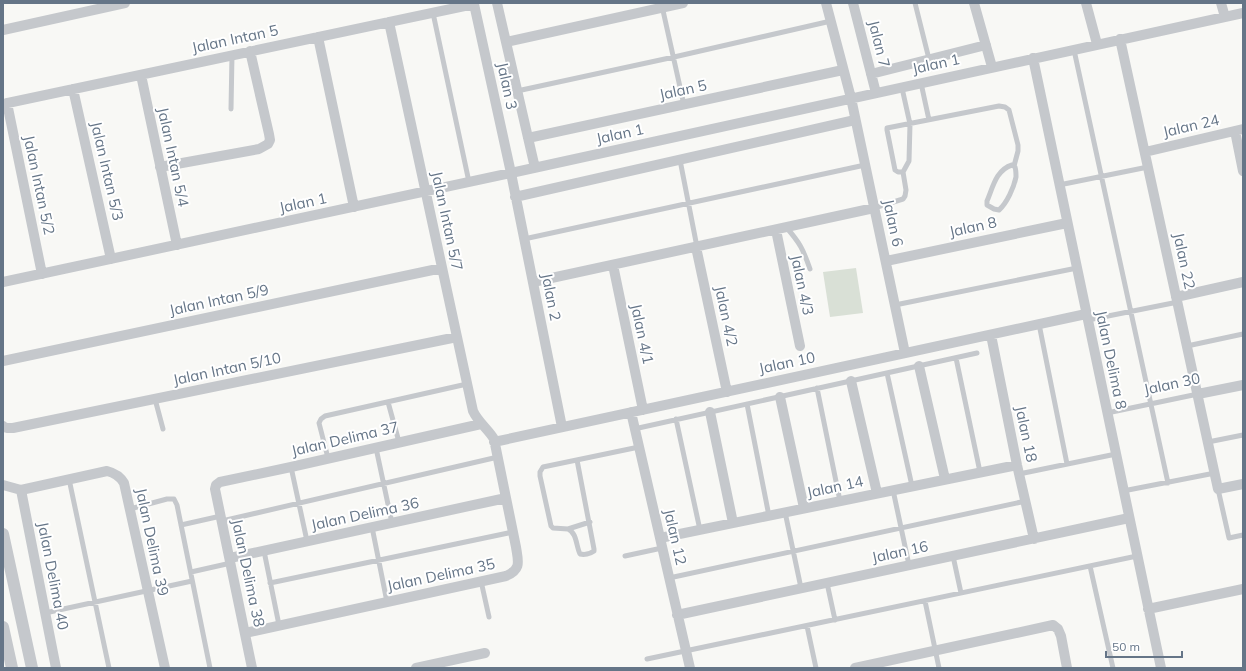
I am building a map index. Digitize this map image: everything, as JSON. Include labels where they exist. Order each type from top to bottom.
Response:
[{"type":"street","points":[[3,30],[125,3]]},
{"type":"street","points":[[497,3],[534,168]]},
{"type":"street","points":[[506,42],[662,5],[683,3]]},
{"type":"street","name":"Jalan 6","points":[[826,3],[851,98],[905,353]]},
{"type":"street","name":"Jalan 7","points":[[853,3],[876,93]]},
{"type":"street","points":[[974,3],[992,67]]},
{"type":"street","points":[[1086,3],[1097,44]]},
{"type":"street","points":[[1221,3],[1225,17]]},
{"type":"street","name":"Jalan Intan 5","points":[[5,103],[474,4]]},
{"type":"street","name":"Jalan 3","points":[[474,4],[511,174]]},
{"type":"street","name":"Jalan 1","points":[[3,282],[511,174],[1243,13]]},
{"type":"street","name":"Jalan Intan 5/7","points":[[389,22],[473,411],[481,424]]},
{"type":"street","points":[[318,37],[354,207]]},
{"type":"street","name":"Jalan 22","points":[[1120,39],[1218,489]]},
{"type":"street","points":[[871,74],[986,45]]},
{"type":"street","points":[[160,168],[259,148],[268,144],[270,140],[269,134],[250,51]]},
{"type":"street","name":"Jalan Delima 8","points":[[1033,58],[1160,668]]},
{"type":"street","name":"Jalan 5","points":[[528,138],[844,70]]},
{"type":"street","name":"Jalan Intan 5/4","points":[[141,74],[177,245]]},
{"type":"street","name":"Jalan Intan 5/3","points":[[73,89],[112,259]]},
{"type":"street","name":"Jalan Intan 5/2","points":[[5,103],[42,274]]},
{"type":"street","points":[[516,197],[855,120]]},
{"type":"street","points":[[1239,130],[1243,171]]},
{"type":"street","name":"Jalan 24","points":[[1145,152],[1239,130]]},
{"type":"street","name":"Jalan 2","points":[[511,174],[562,427]]},
{"type":"street","points":[[533,282],[874,208]]},
{"type":"street","name":"Jalan 8","points":[[886,261],[1067,223]]},
{"type":"street","name":"Jalan 4/3","points":[[781,228],[800,346]]},
{"type":"street","name":"Jalan 4/2","points":[[697,247],[727,392]]},
{"type":"street","name":"Jalan 4/1","points":[[613,265],[643,410]]},
{"type":"street","name":"Jalan Intan 5/9","points":[[3,361],[442,268]]},
{"type":"street","points":[[1177,299],[1243,282]]},
{"type":"street","name":"Jalan 10","points":[[494,442],[1039,324],[1087,317]]},
{"type":"street","name":"Jalan 18","points":[[991,335],[1018,469],[1034,539]]},
{"type":"street","name":"Jalan Intan 5/10","points":[[3,426],[4,428],[13,428],[457,337]]},
{"type":"street","points":[[920,366],[945,479]]},
{"type":"street","points":[[851,381],[876,494]]},
{"type":"street","name":"Jalan 30","points":[[1198,394],[1243,385]]},
{"type":"street","points":[[780,397],[804,508]]},
{"type":"street","name":"Jalan 12","points":[[631,412],[690,668]]},
{"type":"street","points":[[710,412],[733,523]]},
{"type":"street","name":"Jalan Delima 35","points":[[245,633],[514,573],[517,568],[518,556],[498,458],[494,442],[489,431],[481,424]]},
{"type":"street","name":"Jalan Delima 37","points":[[216,485],[220,482],[481,424]]},
{"type":"street","name":"Jalan 14","points":[[661,543],[700,530],[804,508],[980,472],[1018,469]]},
{"type":"street","name":"Jalan Delima 39","points":[[21,490],[107,470],[120,477],[124,483],[165,668]]},
{"type":"street","points":[[1218,489],[1243,484]]},
{"type":"street","points":[[3,485],[21,490]]},
{"type":"street","name":"Jalan Delima 38","points":[[216,485],[215,489],[252,668]]},
{"type":"street","name":"Jalan Delima 40","points":[[21,490],[56,668]]},
{"type":"street","name":"Jalan Delima 36","points":[[230,560],[307,541],[506,498]]},
{"type":"street","name":"Jalan 16","points":[[677,615],[1129,518]]},
{"type":"street","points":[[3,534],[32,668]]},
{"type":"street","points":[[1148,609],[1243,589]]},
{"type":"street","points":[[855,668],[1053,625],[1058,629],[1061,636],[1068,668]]},
{"type":"street","points":[[3,627],[12,668]]},
{"type":"street","points":[[416,668],[485,653]]},
{"type":"lane","points":[[914,3],[929,59]]},
{"type":"lane","points":[[662,5],[684,105]]},
{"type":"lane","points":[[433,13],[469,182]]},
{"type":"lane","points":[[517,91],[674,58],[830,21]]},
{"type":"lane","points":[[1074,49],[1168,483]]},
{"type":"lane","points":[[231,109],[232,55]]},
{"type":"lane","points":[[921,83],[929,120]]},
{"type":"lane","points":[[874,208],[903,199],[906,196],[903,172],[909,161],[910,124],[902,87]]},
{"type":"lane","points":[[903,172],[898,172],[895,170],[887,128],[999,106],[1005,107],[1009,110],[1018,145],[1014,166],[1016,176],[1003,206],[999,210],[990,207],[987,205],[987,201],[999,172],[1006,167],[1012,165],[1014,166]]},
{"type":"lane","points":[[680,160],[697,247]]},
{"type":"lane","points":[[524,240],[865,165]]},
{"type":"lane","points":[[1059,185],[1148,167]]},
{"type":"lane","points":[[781,228],[796,240],[803,249],[810,269]]},
{"type":"lane","points":[[895,305],[1077,268]]},
{"type":"lane","points":[[1087,317],[1131,311],[1177,299]]},
{"type":"lane","points":[[1039,324],[1067,464]]},
{"type":"lane","points":[[1187,346],[1243,334]]},
{"type":"lane","points":[[634,428],[977,354]]},
{"type":"lane","points":[[956,358],[980,472]]},
{"type":"lane","points":[[887,373],[912,486]]},
{"type":"lane","points":[[328,458],[320,430],[319,424],[321,419],[330,415],[468,384]]},
{"type":"lane","points":[[816,388],[840,501]]},
{"type":"lane","name":"Jalan 30","points":[[1107,413],[1198,394]]},
{"type":"lane","points":[[155,399],[162,429]]},
{"type":"lane","points":[[388,402],[399,442]]},
{"type":"lane","points":[[747,404],[769,516]]},
{"type":"lane","points":[[676,420],[700,530]]},
{"type":"lane","points":[[1208,442],[1243,435]]},
{"type":"lane","points":[[590,522],[568,529],[555,529],[551,526],[540,476],[540,472],[543,467],[639,447]]},
{"type":"lane","points":[[376,448],[392,523]]},
{"type":"lane","points":[[1018,469],[1067,464],[1116,454]]},
{"type":"lane","points":[[181,525],[298,503],[498,458]]},
{"type":"lane","points":[[568,529],[572,530],[574,534],[580,554],[591,553],[594,551],[590,522],[577,460]]},
{"type":"lane","points":[[291,467],[307,541]]},
{"type":"lane","points":[[1124,492],[1215,473]]},
{"type":"lane","points":[[69,479],[109,668]]},
{"type":"lane","points":[[1218,489],[1229,538],[1243,535]]},
{"type":"lane","points":[[893,490],[909,566]]},
{"type":"lane","points":[[130,509],[167,499],[174,499],[177,505],[210,668]]},
{"type":"lane","points":[[669,578],[1026,501]]},
{"type":"lane","points":[[785,512],[801,588]]},
{"type":"lane","points":[[372,528],[387,602]]},
{"type":"lane","points":[[270,583],[513,532]]},
{"type":"lane","points":[[625,556],[661,543]]},
{"type":"lane","points":[[264,551],[280,625]]},
{"type":"lane","points":[[953,556],[961,593]]},
{"type":"lane","points":[[647,659],[1137,556]]},
{"type":"lane","points":[[191,572],[230,560]]},
{"type":"lane","points":[[1090,566],[1113,668]]},
{"type":"lane","points":[[45,613],[192,581]]},
{"type":"lane","points":[[481,581],[489,617]]},
{"type":"lane","points":[[827,583],[835,620]]},
{"type":"lane","points":[[925,601],[939,668]]},
{"type":"lane","points":[[807,626],[816,668]]},
{"type":"shaded area","points":[[856,268],[863,313],[830,317],[823,272]]}]
